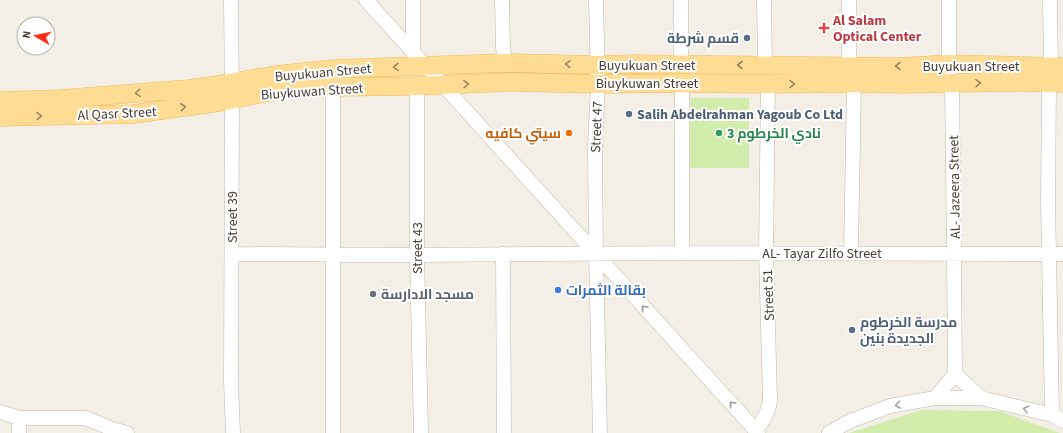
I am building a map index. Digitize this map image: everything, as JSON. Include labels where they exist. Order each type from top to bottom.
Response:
[{"type":"main road","name":"Buyukuan Street","points":[[232,90],[310,71],[505,63],[899,67],[949,64],[1057,75]]},
{"type":"main road","name":"Biuykuwan Street","points":[[232,90],[280,90],[509,82],[598,84],[903,84],[1010,82],[1057,75]]},
{"type":"main road","name":"Al Qasr Street","points":[[0,101],[123,95],[196,88],[232,90]]},
{"type":"main road","name":"Al Qasr Street","points":[[0,117],[134,114],[180,108],[232,90]]},
{"type":"street","name":"Street 39","points":[[231,0],[231,381],[233,433]]},
{"type":"street","points":[[366,0],[757,432]]},
{"type":"street","points":[[413,0],[413,52]]},
{"type":"street","points":[[502,0],[502,48],[505,63]]},
{"type":"street","name":"Street 47","points":[[596,0],[598,84],[595,146],[600,433]]},
{"type":"street","points":[[681,0],[681,65]]},
{"type":"street","points":[[764,0],[765,65]]},
{"type":"street","points":[[849,0],[849,66]]},
{"type":"street","name":"AL- Jazeera Street","points":[[948,0],[949,64],[952,83],[955,374]]},
{"type":"street","points":[[829,433],[848,422],[890,406],[935,398],[981,398],[1057,418],[1049,254],[1048,162],[1057,75],[1050,0]]},
{"type":"street","points":[[682,83],[682,253]]},
{"type":"street","points":[[851,253],[854,83]]},
{"type":"street","name":"Street 51","points":[[757,432],[770,407],[766,253],[768,84]]},
{"type":"street","name":"Street 43","points":[[417,86],[417,255],[421,433]]},
{"type":"street","points":[[333,87],[333,433]]},
{"type":"street","name":"AL- Tayar Zilfo Street","points":[[232,254],[1063,254]]},
{"type":"street","points":[[503,254],[504,433]]},
{"type":"street","points":[[935,398],[955,374],[981,398]]},
{"type":"street","points":[[0,412],[19,418],[86,418],[112,431],[127,433]]},
{"type":"street","points":[[19,418],[19,433]]},
{"type":"green space","name":"نادي الخرطوم 3","points":[[690,98],[749,98],[749,168],[690,168]]},
{"type":"green space","points":[[922,410],[999,411],[1060,433],[849,433]]},
{"type":"place","name":"Al Salam Optical Center","points":[[824,28]]},
{"type":"place","name":"قسم شرطة","points":[[747,38]]},
{"type":"place","name":"Salih Abdelrahman Yagoub Co Ltd","points":[[629,114]]},
{"type":"place","name":"سيتي كافيه","points":[[569,133]]},
{"type":"place","name":"نادي الخرطوم 3","points":[[719,133]]},
{"type":"place","name":"بقالة الثمرات","points":[[558,290]]},
{"type":"place","name":"مسجد الادارسة","points":[[373,294]]},
{"type":"place","name":"مدرسة الخرطوم الجديدة بنين","points":[[852,330]]}]
